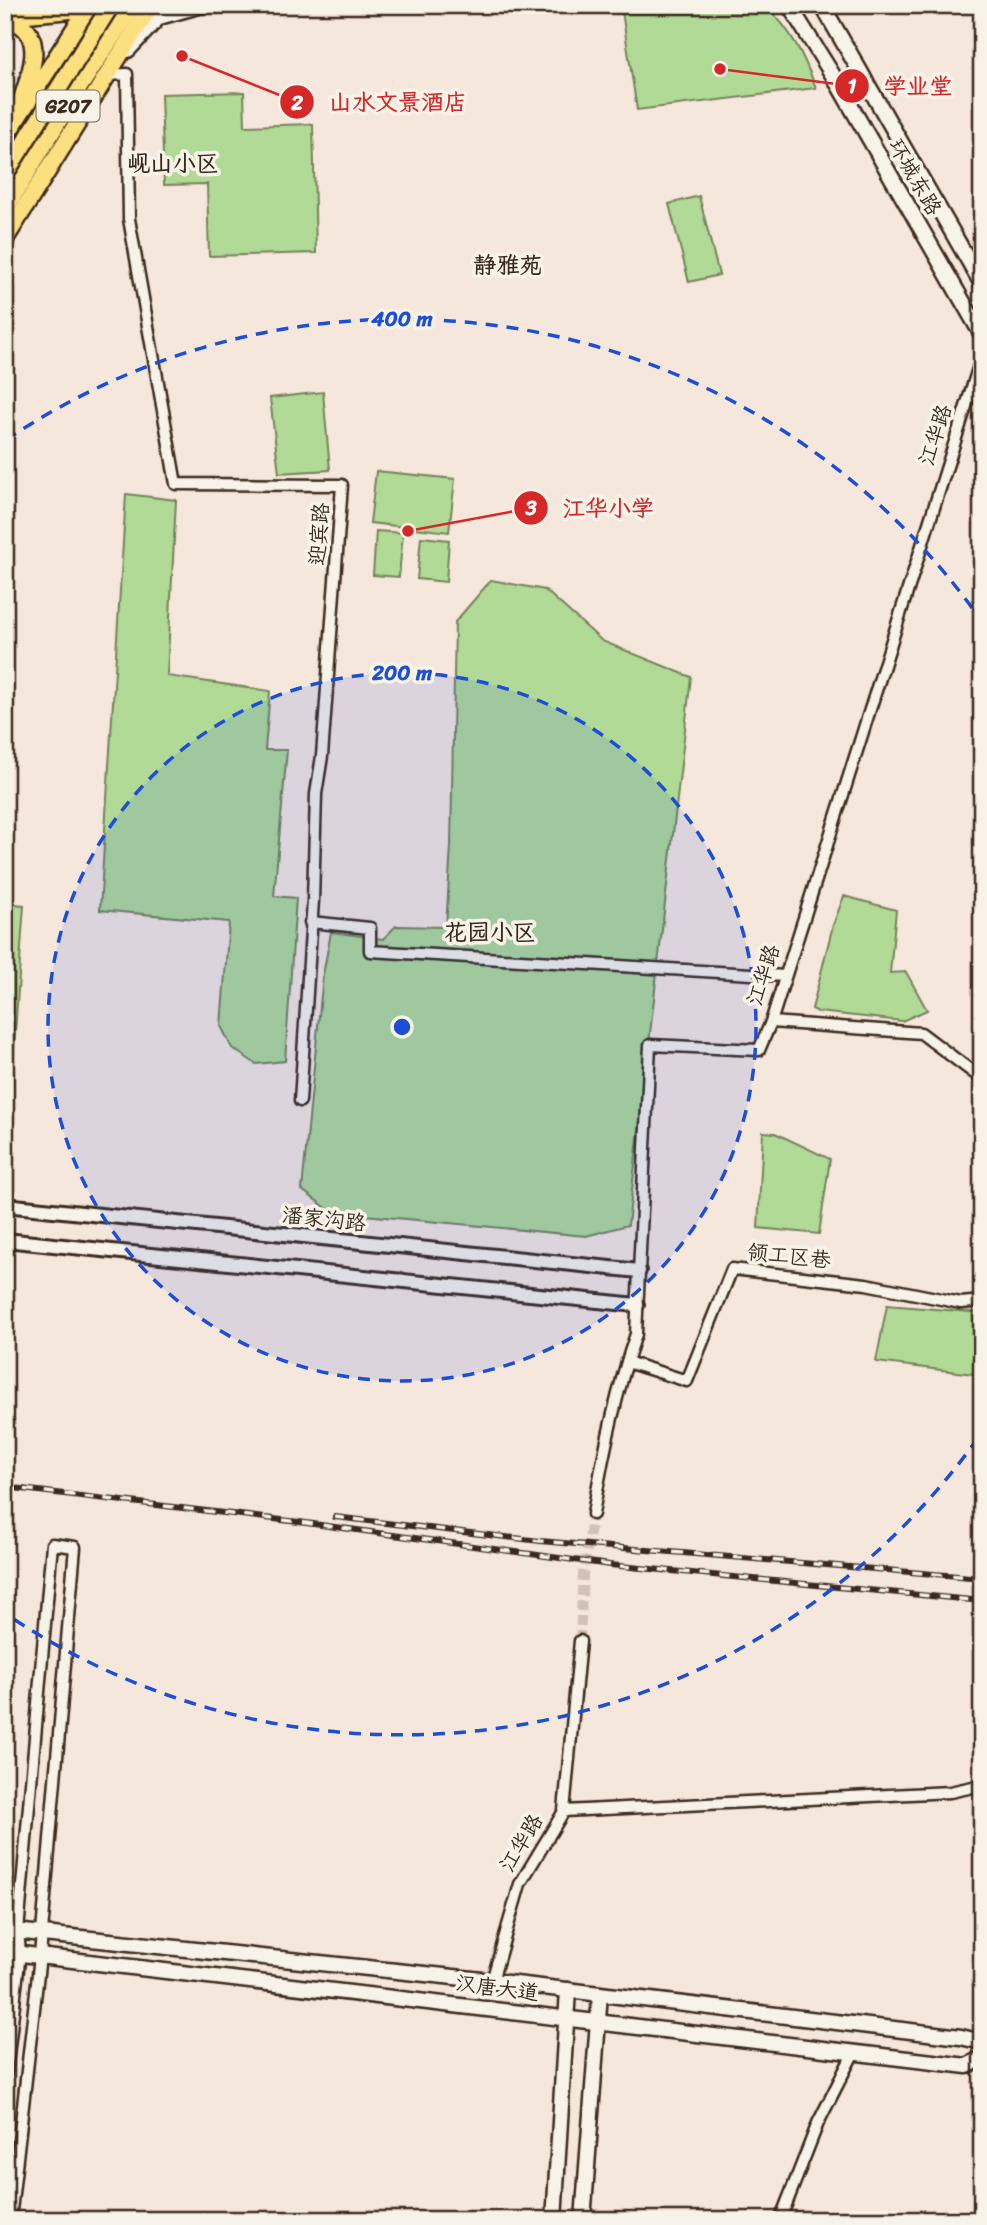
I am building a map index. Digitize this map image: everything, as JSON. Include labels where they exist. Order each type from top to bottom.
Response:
[{"type":"highway","name":"G207","points":[[5,17],[112,5]]},
{"type":"highway","name":"G207","points":[[5,174],[58,85],[112,5]]},
{"type":"highway","name":"G207","points":[[5,209],[133,5]]},
{"type":"highway","points":[[5,239],[151,5]]},
{"type":"highway","name":"G207","points":[[5,137],[89,7]]},
{"type":"highway","points":[[5,17],[23,26],[33,44],[32,68],[14,123]]},
{"type":"main road","points":[[110,70],[159,17],[202,5]]},
{"type":"main road","name":"环城东路","points":[[824,7],[982,284]]},
{"type":"main road","name":"环城东路","points":[[789,8],[834,77],[982,335]]},
{"type":"main road","name":"汉唐大道","points":[[12,1931],[492,1980],[961,2037],[982,2042]]},
{"type":"main road","name":"汉唐大道","points":[[13,1952],[967,2066],[982,2058]]},
{"type":"main road","points":[[554,2220],[568,1990]]},
{"type":"main road","points":[[583,2220],[600,1994]]},
{"type":"street","name":"迎宾路","points":[[110,70],[127,74],[129,219],[176,484],[342,485],[322,756],[316,794],[300,1101]]},
{"type":"street","name":"江华路","points":[[593,1514],[601,1468],[636,1334],[650,1045],[759,1050],[771,1023],[982,356]]},
{"type":"street","points":[[310,922],[370,928],[370,951],[785,976]]},
{"type":"street","points":[[771,1023],[921,1033],[982,1079]]},
{"type":"street","name":"潘家沟路","points":[[5,1205],[639,1272]]},
{"type":"street","points":[[5,1240],[637,1305]]},
{"type":"street","name":"领工区巷","points":[[627,1362],[687,1381],[732,1269],[866,1284],[961,1303],[982,1301]]},
{"type":"street","points":[[5,2081],[12,1931],[52,1544],[75,1547],[40,1956],[10,2220]]},
{"type":"street","name":"江华路","points":[[492,1980],[520,1884],[564,1811],[580,1641]]},
{"type":"street","points":[[564,1811],[950,1792],[982,1786]]},
{"type":"street","points":[[780,2220],[818,2123],[854,2052]]},
{"type":"green space","points":[[621,5],[765,5],[796,43],[816,88],[637,110]]},
{"type":"green space","points":[[244,92],[245,126],[313,124],[316,253],[209,256],[207,184],[164,185],[161,94]]},
{"type":"green space","points":[[699,196],[719,275],[689,282],[669,204]]},
{"type":"green space","points":[[323,392],[330,470],[279,473],[270,398]]},
{"type":"green space","points":[[376,471],[455,479],[449,532],[370,523]]},
{"type":"green space","points":[[126,494],[176,500],[167,676],[270,691],[265,750],[287,750],[274,896],[296,898],[285,1061],[256,1064],[232,1048],[221,1026],[229,922],[100,910]]},
{"type":"green space","points":[[376,531],[403,533],[399,577],[373,575]]},
{"type":"green space","points":[[421,537],[449,540],[446,582],[417,579]]},
{"type":"green space","points":[[491,580],[545,590],[602,641],[691,677],[628,1225],[586,1236],[332,1212],[302,1190],[323,975],[331,932],[383,939],[396,926],[446,927],[451,846],[455,622]]},
{"type":"green space","points":[[844,896],[896,910],[890,973],[906,972],[927,1010],[902,1021],[818,1012],[812,1009],[833,925]]},
{"type":"green space","points":[[5,903],[24,905],[9,1118],[5,1117]]},
{"type":"green space","points":[[763,1132],[775,1133],[830,1159],[819,1234],[758,1228]]},
{"type":"green space","points":[[887,1305],[982,1313],[982,1375],[876,1362]]},
{"type":"tunnel","points":[[580,1641],[583,1574],[593,1514]]},
{"type":"railway","points":[[5,1487],[299,1522],[610,1565],[982,1601]]},
{"type":"railway","points":[[335,1517],[540,1541],[982,1578]]},
{"type":"place","name":"山水文景酒店","points":[[182,56]]},
{"type":"place","name":"学业堂","points":[[720,69]]},
{"type":"place","name":"江华小学","points":[[408,531]]},
{"type":"district","name":"岘山小区","points":[[173,163]]},
{"type":"district","name":"静雅苑","points":[[508,265]]},
{"type":"district","name":"花园小区","points":[[490,932]]}]
